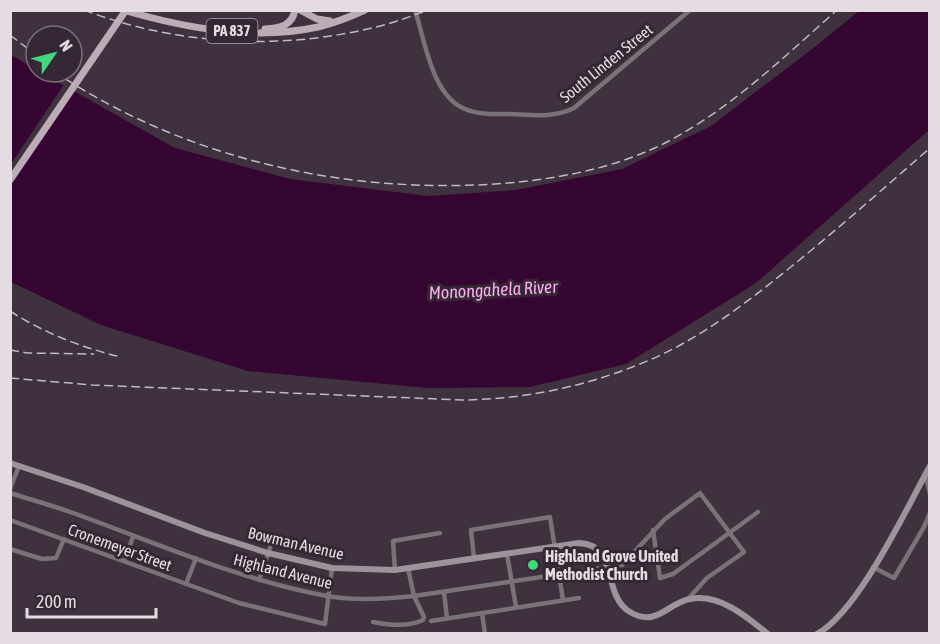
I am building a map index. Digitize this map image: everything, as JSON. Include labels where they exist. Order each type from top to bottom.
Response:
[{"type":"main road","points":[[136,10],[203,24],[269,29],[287,25],[293,19],[295,10]]},
{"type":"main road","points":[[300,10],[317,20],[342,20]]},
{"type":"main road","name":"PA 837","points":[[122,11],[166,22],[238,32],[274,33],[342,20],[365,10]]},
{"type":"main road","points":[[10,174],[122,11]]},
{"type":"main road","points":[[10,180],[122,11]]},
{"type":"main road","name":"Bowman Avenue","points":[[10,463],[83,487],[206,533],[268,553],[332,568],[395,570],[579,543],[590,544],[600,550],[608,568],[614,594],[621,604],[634,614],[648,617],[663,613],[688,599]]},
{"type":"main road","points":[[817,633],[837,619],[853,599],[930,466]]},
{"type":"main road","points":[[688,599],[716,602],[737,611],[768,633]]},
{"type":"street","name":"South Linden Street","points":[[415,10],[441,87],[457,105],[477,112],[549,116],[564,113],[579,105],[690,10]]},
{"type":"street","points":[[10,491],[20,466]]},
{"type":"street","points":[[925,473],[930,494]]},
{"type":"street","name":"Highland Avenue","points":[[10,491],[74,513],[133,537],[259,580],[329,597],[384,599],[414,596],[622,565],[653,530],[680,507],[700,494],[730,532]]},
{"type":"street","points":[[653,530],[660,578],[673,574],[758,512]]},
{"type":"street","points":[[873,567],[894,578],[920,535],[930,513]]},
{"type":"street","points":[[474,558],[471,530],[550,517],[563,600]]},
{"type":"street","name":"Cronemeyer Street","points":[[10,520],[239,603],[325,624],[329,597]]},
{"type":"street","points":[[688,599],[707,578],[744,552],[730,532]]},
{"type":"street","points":[[395,570],[393,541],[440,533]]},
{"type":"street","points":[[124,561],[133,537]]},
{"type":"street","points":[[10,549],[42,559],[56,558],[64,539]]},
{"type":"street","points":[[259,580],[273,539]]},
{"type":"street","points":[[507,554],[516,608]]},
{"type":"street","points":[[186,584],[196,558]]},
{"type":"street","points":[[329,597],[332,568]]},
{"type":"street","points":[[373,622],[387,625],[415,623],[423,620],[424,617],[414,596],[408,568]]},
{"type":"street","points":[[444,592],[447,618]]},
{"type":"street","points":[[431,621],[579,598]]},
{"type":"street","points":[[482,613],[485,633]]},
{"type":"water","name":"Monongahela River","points":[[859,11],[929,11],[929,130],[756,283],[626,364],[530,387],[427,388],[248,371],[101,325],[11,282],[10,54],[24,63],[24,84],[61,84],[175,148],[290,179],[428,196],[516,190],[622,169],[711,126]]},
{"type":"pier","points":[[64,84],[76,89],[11,185],[11,164]]},
{"type":"railway","points":[[84,10],[155,31],[228,41],[266,41],[340,35],[383,25],[428,10]]},
{"type":"railway","points":[[75,84],[104,102],[156,127],[210,148],[266,164],[323,176],[380,183],[438,186],[538,180],[621,161],[661,145],[685,132],[753,84],[837,10]]},
{"type":"railway","points":[[10,35],[24,46]]},
{"type":"railway","points":[[10,378],[92,385],[463,400],[509,397],[575,385],[619,372],[661,355],[719,321],[810,252],[930,148]]},
{"type":"railway","points":[[10,311],[64,339],[121,357]]},
{"type":"railway","points":[[10,350],[27,353],[94,354]]},
{"type":"place","name":"Highland Grove United Methodist Church","points":[[533,565]]}]
